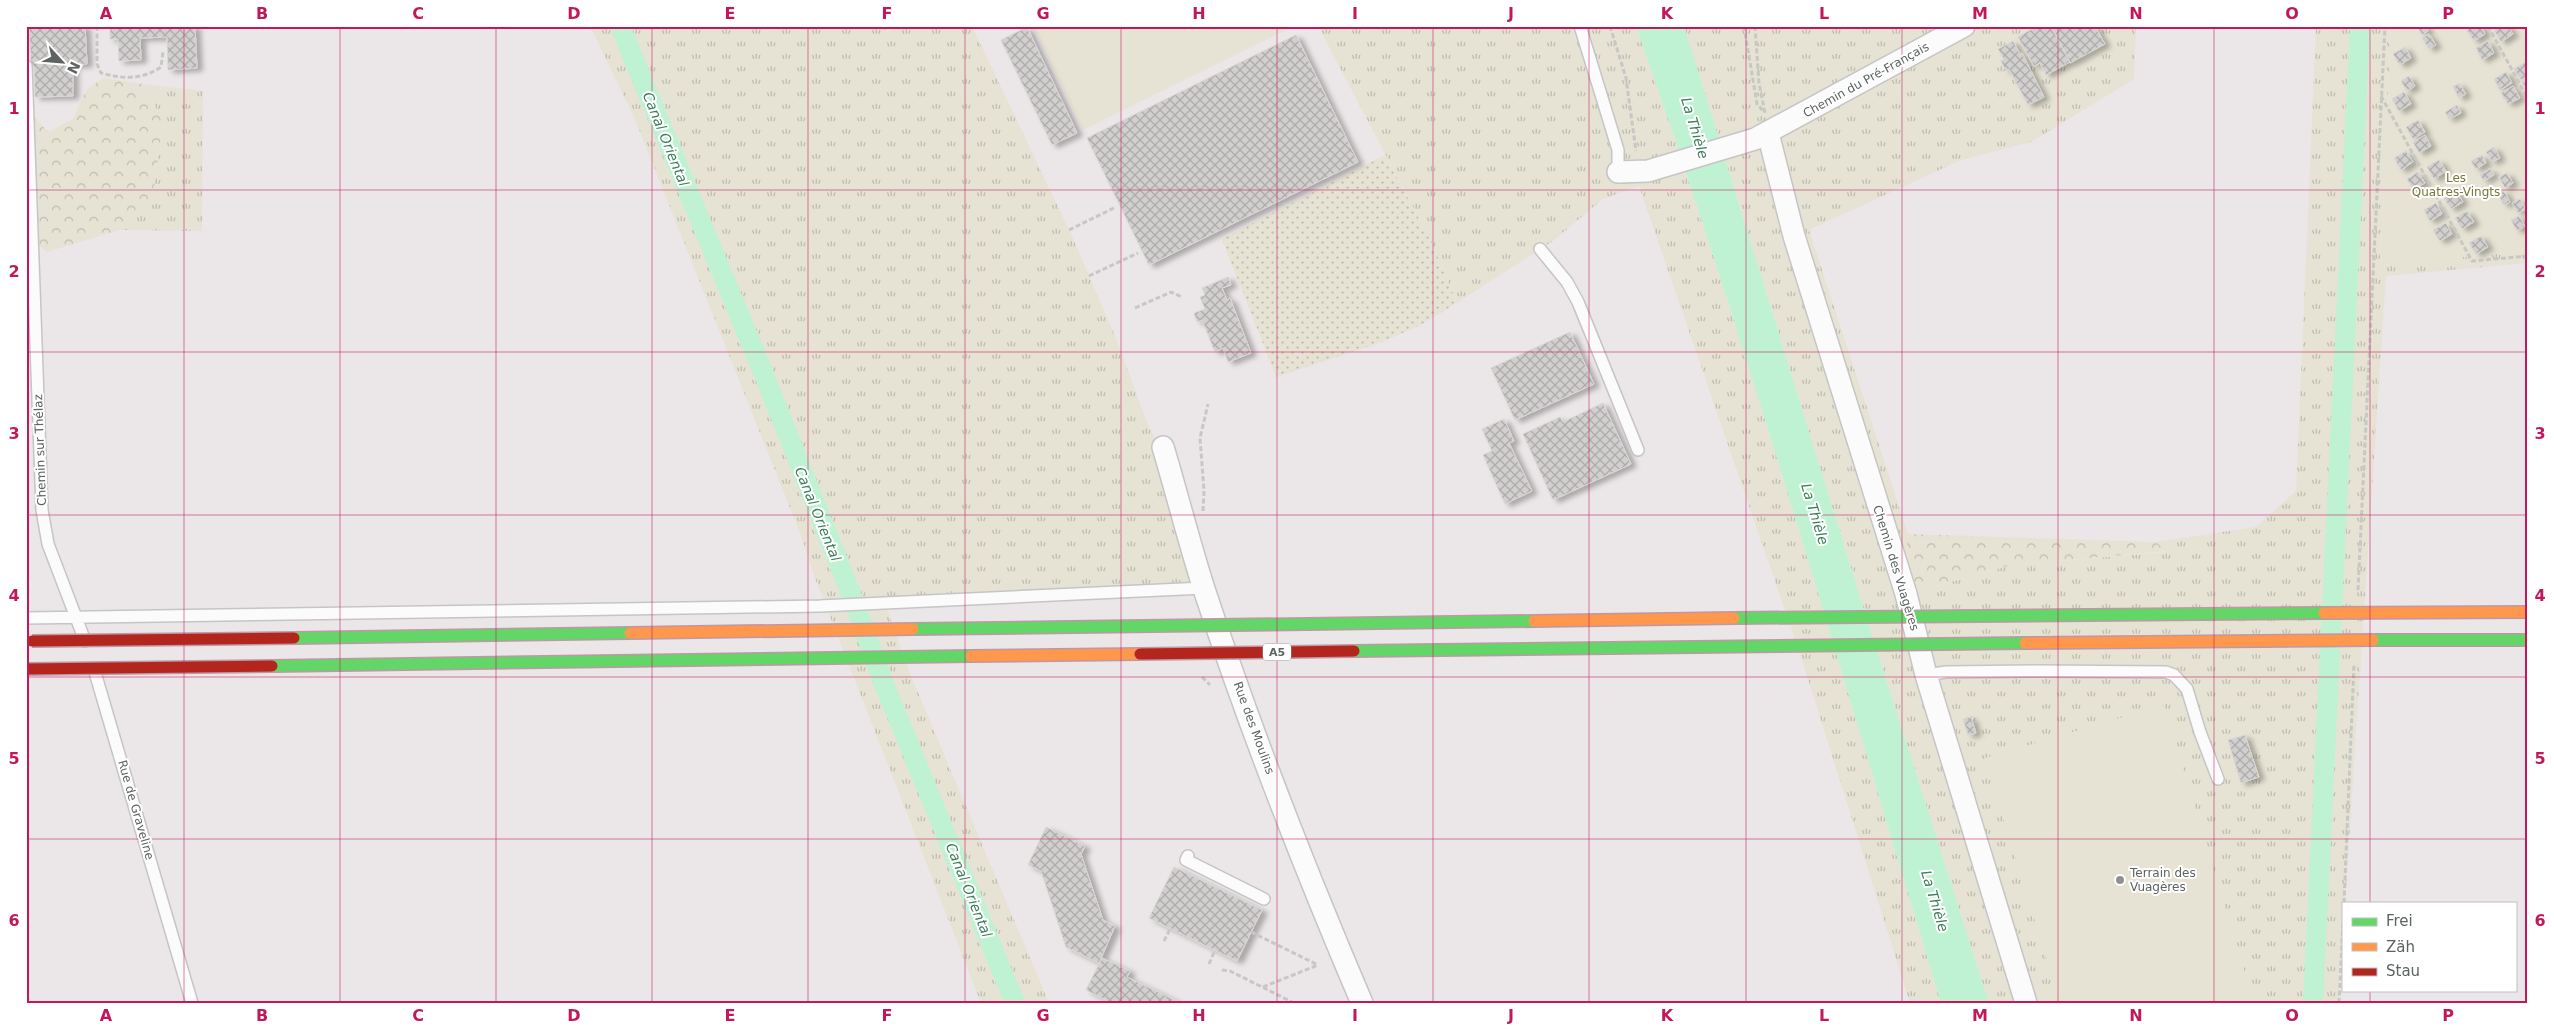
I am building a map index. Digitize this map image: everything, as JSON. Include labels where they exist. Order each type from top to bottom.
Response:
[{"type":"highway","points":[[32,641],[2114,613],[2528,612]]},
{"type":"highway","name":"A5","points":[[26,669],[2138,641],[2528,640]]},
{"type":"street","name":"Chemin du Pré-Français","points":[[1635,172],[1763,128],[1964,26]]},
{"type":"street","name":"Chemin des Vuagères","points":[[1763,128],[1794,236],[1906,594],[1926,675],[2026,1003]]},
{"type":"street","name":"Rue des Moulins","points":[[1163,446],[1204,588],[1313,890],[1362,1003]]},
{"type":"lane","points":[[1580,26],[1618,150],[1635,172]]},
{"type":"lane","name":"Chemin sur Thélaz","points":[[26,66],[42,510],[48,544],[78,617]]},
{"type":"lane","points":[[1540,249],[1567,282],[1578,302],[1638,450]]},
{"type":"lane","points":[[26,618],[820,606],[1204,588]]},
{"type":"lane","name":"Rue de Graveline","points":[[78,617],[192,1003]]},
{"type":"lane","points":[[1926,675],[1946,672],[1992,671],[2166,672],[2174,675],[2187,689],[2200,732],[2218,779]]},
{"type":"lane","points":[[1188,856],[1186,860],[1264,899]]},
{"type":"path","points":[[96,26],[97,64],[100,73],[132,78],[150,75],[161,68],[163,52]]},
{"type":"path","points":[[1610,26],[1626,78],[1635,172]]},
{"type":"path","points":[[1744,26],[1757,104],[1763,128]]},
{"type":"path","points":[[1755,26],[1763,128]]},
{"type":"path","points":[[2358,594],[2380,95],[2385,26]]},
{"type":"path","points":[[2488,26],[2528,100]]},
{"type":"path","points":[[2380,95],[2472,261],[2528,256]]},
{"type":"path","points":[[1069,230],[1116,207]]},
{"type":"path","points":[[1089,276],[1138,253]]},
{"type":"path","points":[[1135,308],[1171,292],[1182,297]]},
{"type":"path","points":[[1203,518],[1204,491],[1200,438],[1208,404]]},
{"type":"path","points":[[2344,902],[2355,654]]},
{"type":"path","points":[[1164,941],[1170,928]]},
{"type":"path","points":[[1251,932],[1318,965],[1262,987]]},
{"type":"path","points":[[2339,1003],[2342,942]]},
{"type":"path","points":[[1209,964],[1215,950]]},
{"type":"path","points":[[1222,970],[1230,971],[1294,1003]]},
{"type":"green space","points":[[590,26],[972,26],[1077,247],[1119,346],[1148,425],[1156,440],[1204,588],[885,603],[911,676],[1049,1003],[981,1003],[813,573],[802,538],[634,117]]},
{"type":"green space","points":[[1033,26],[1294,26],[1083,130]]},
{"type":"green space","points":[[1318,26],[1636,26],[1756,391],[1941,1003],[1910,1003],[1800,654],[1639,186],[1603,199],[1553,241],[1457,303],[1430,239]]},
{"type":"green space","points":[[1684,26],[2136,26],[2134,79],[2031,142],[1961,160],[1809,230],[1908,534],[1907,594],[2011,565],[2167,552],[2155,542],[2256,527],[2296,491],[2316,26],[2391,26],[2380,265],[2528,251],[2528,263],[2386,276],[2345,902],[2342,902],[2338,1003],[1989,1003],[1864,610]]},
{"type":"green space","name":"Les Quatres-Vingts","points":[[2391,26],[2528,26],[2528,251],[2380,265]]},
{"type":"green space","points":[[104,78],[143,84],[163,122],[152,202],[120,230],[47,252],[26,236],[26,109],[48,132],[73,119],[87,89]]},
{"type":"green space","points":[[143,84],[203,91],[202,231],[120,230],[152,202],[163,122]]},
{"type":"green space","points":[[1385,155],[1430,239],[1457,303],[1419,326],[1377,344],[1276,377],[1222,239]]},
{"type":"green space","points":[[1908,534],[2155,542],[2168,551],[2011,565],[1906,594]]},
{"type":"green space","name":"Terrain des Vuagères","points":[[2164,705],[2254,1003],[2060,1003],[1985,758]]},
{"type":"water","name":"La Thièle","points":[[1636,26],[1684,26],[1864,610],[1989,1003],[1941,1003],[1756,391]]},
{"type":"building","points":[[29,26],[85,26],[87,64],[73,65],[73,96],[35,97],[34,66],[31,66]]},
{"type":"building","points":[[110,26],[195,26],[197,68],[168,70],[167,37],[140,38],[141,60],[119,61],[118,39],[110,39]]},
{"type":"building","points":[[2037,26],[2051,26],[2070,62],[2046,75],[2040,63],[2034,66],[2018,37]]},
{"type":"building","points":[[2051,26],[2095,26],[2105,44],[2070,63]]},
{"type":"building","points":[[2417,26],[2426,26],[2428,31],[2422,35]]},
{"type":"building","points":[[2473,26],[2481,26],[2485,34],[2474,41],[2467,30]]},
{"type":"building","points":[[2501,26],[2508,26],[2513,34],[2501,42],[2494,30]]},
{"type":"building","points":[[1027,27],[1077,133],[1052,145],[1001,40]]},
{"type":"building","points":[[2429,34],[2436,45],[2429,49],[2422,38]]},
{"type":"building","points":[[1296,35],[1358,162],[1149,265],[1087,138]]},
{"type":"building","points":[[2013,41],[2020,54],[2022,53],[2044,97],[2028,105],[2009,69],[2006,71],[2001,61],[2004,59],[1998,49]]},
{"type":"building","points":[[2488,41],[2494,53],[2482,60],[2476,48]]},
{"type":"building","points":[[2405,47],[2411,58],[2400,65],[2393,54]]},
{"type":"building","points":[[2526,62],[2528,77],[2521,80],[2514,69]]},
{"type":"building","points":[[2506,72],[2512,83],[2500,90],[2494,79]]},
{"type":"building","points":[[2409,76],[2415,86],[2407,91],[2401,81]]},
{"type":"building","points":[[2528,78],[2528,92],[2522,82]]},
{"type":"building","points":[[2459,83],[2466,94],[2459,98],[2453,87]]},
{"type":"building","points":[[2513,86],[2520,98],[2508,104],[2501,93]]},
{"type":"building","points":[[2404,92],[2411,104],[2399,111],[2392,99]]},
{"type":"building","points":[[2457,105],[2461,113],[2449,119],[2445,112]]},
{"type":"building","points":[[2418,120],[2425,132],[2413,139],[2406,127]]},
{"type":"building","points":[[2425,135],[2431,146],[2419,153],[2413,142]]},
{"type":"building","points":[[2494,147],[2500,158],[2492,162],[2486,152]]},
{"type":"building","points":[[2406,151],[2413,162],[2401,170],[2394,158]]},
{"type":"building","points":[[2482,155],[2486,163],[2476,169],[2471,161]]},
{"type":"building","points":[[2439,160],[2446,171],[2434,179],[2427,167]]},
{"type":"building","points":[[2490,169],[2494,175],[2484,181],[2480,175]]},
{"type":"building","points":[[2418,172],[2425,183],[2413,190],[2407,179]]},
{"type":"building","points":[[2507,173],[2513,183],[2505,188],[2499,177]]},
{"type":"building","points":[[2456,191],[2463,202],[2451,209],[2444,198]]},
{"type":"building","points":[[2504,191],[2510,202],[2504,205],[2498,194]]},
{"type":"building","points":[[2520,199],[2526,209],[2518,213],[2512,203]]},
{"type":"building","points":[[2436,203],[2442,214],[2430,221],[2424,210]]},
{"type":"building","points":[[2467,211],[2474,222],[2462,229],[2455,218]]},
{"type":"building","points":[[2519,216],[2525,226],[2517,231],[2511,220]]},
{"type":"building","points":[[2446,223],[2452,234],[2440,241],[2433,230]]},
{"type":"building","points":[[2481,236],[2488,247],[2476,254],[2469,243]]},
{"type":"building","points":[[1228,277],[1231,285],[1222,288],[1227,300],[1230,298],[1251,353],[1228,362],[1223,348],[1215,352],[1202,320],[1197,322],[1194,313],[1205,309],[1200,297],[1205,295],[1202,288]]},
{"type":"building","points":[[1570,332],[1594,384],[1515,420],[1491,368]]},
{"type":"building","points":[[1603,403],[1631,464],[1553,500],[1523,434],[1560,417],[1563,422]]},
{"type":"building","points":[[1504,419],[1514,441],[1509,443],[1532,491],[1505,504],[1483,455],[1492,451],[1482,429]]},
{"type":"building","points":[[1971,717],[1976,733],[1968,735],[1963,719]]},
{"type":"building","points":[[2245,735],[2259,777],[2241,783],[2228,740]]},
{"type":"building","points":[[1046,827],[1085,846],[1081,854],[1103,920],[1115,926],[1099,963],[1066,947],[1041,871],[1028,865]]},
{"type":"building","points":[[1174,867],[1262,910],[1237,961],[1149,918]]},
{"type":"building","points":[[1102,958],[1130,971],[1127,977],[1181,1003],[1105,1003],[1106,1000],[1086,990]]},
{"type":"waterway","name":"Canal Oriental","points":[[620,26],[765,377],[851,594],[882,679],[1015,1003]]},
{"type":"waterway","points":[[2313,1003],[2360,26]]},
{"type":"traffic: fast","points":[[1734,618],[2324,613]]},
{"type":"traffic: fast","points":[[913,629],[1534,621]]},
{"type":"traffic: fast","points":[[294,638],[630,633]]},
{"type":"traffic: fast","points":[[2373,640],[2528,640]]},
{"type":"traffic: fast","points":[[1354,651],[2025,643]]},
{"type":"traffic: fast","points":[[272,666],[971,656]]},
{"type":"traffic: slow","points":[[2324,613],[2528,612]]},
{"type":"traffic: slow","points":[[1534,621],[1734,618]]},
{"type":"traffic: slow","points":[[630,633],[913,629]]},
{"type":"traffic: slow","points":[[2025,643],[2373,640]]},
{"type":"traffic: slow","points":[[971,656],[1140,654]]},
{"type":"traffic: jam","points":[[32,641],[294,638]]},
{"type":"traffic: jam","points":[[1140,654],[1354,651]]},
{"type":"traffic: jam","points":[[26,669],[272,666]]},
{"type":"place","name":"Terrain des Vuagères","points":[[2120,880]]}]
